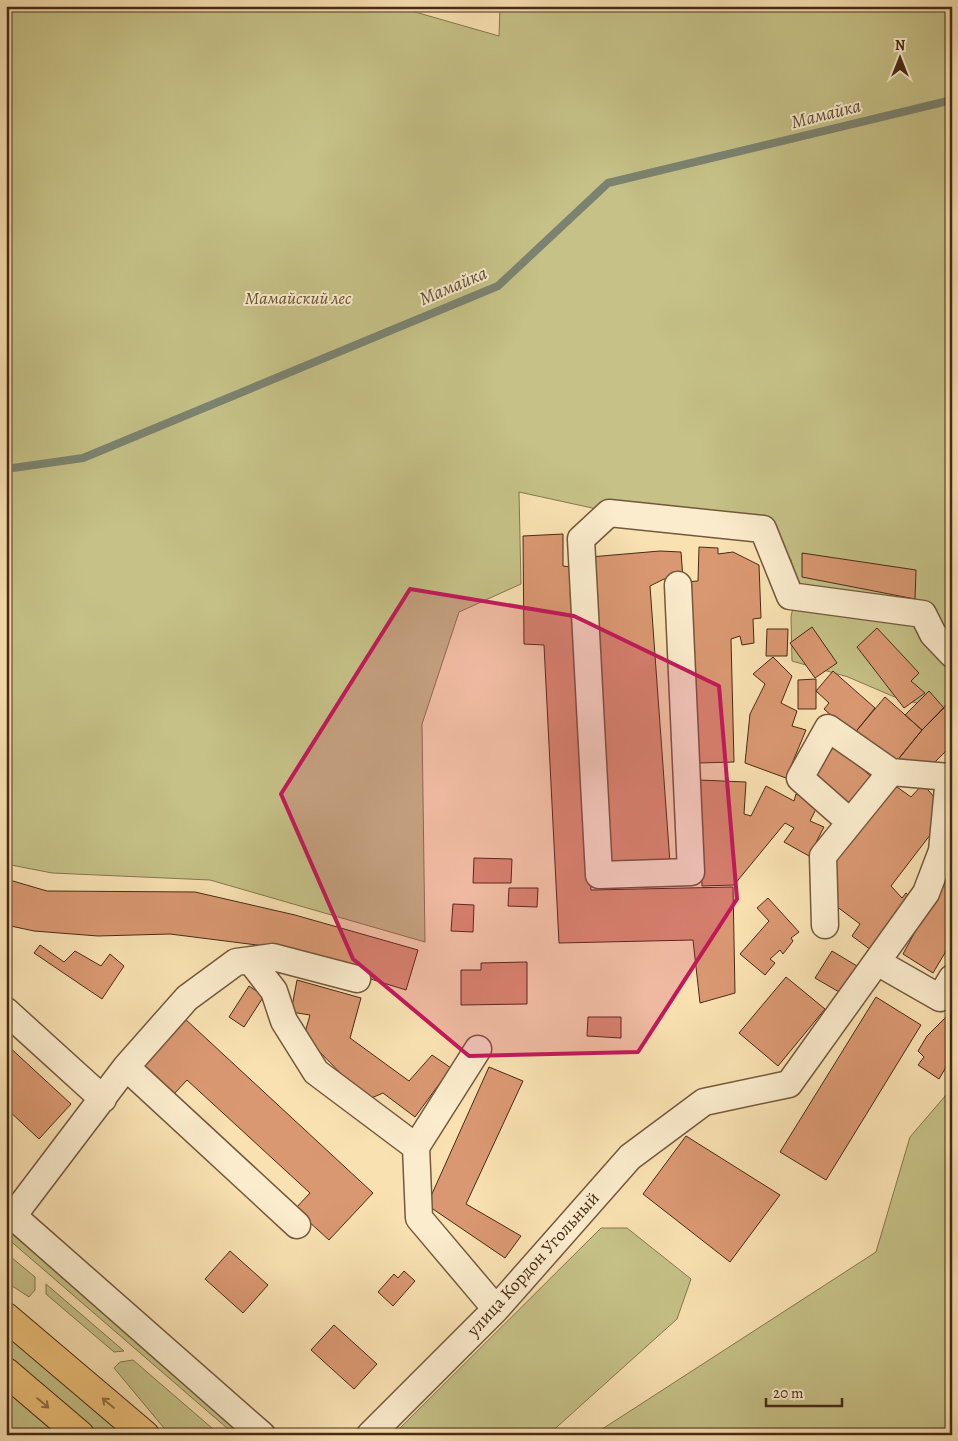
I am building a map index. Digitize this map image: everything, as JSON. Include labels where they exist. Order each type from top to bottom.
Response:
[{"type":"main road","points":[[6,1317],[145,1435]]},
{"type":"main road","points":[[6,1372],[80,1435]]},
{"type":"street","points":[[678,585],[691,872],[599,875],[581,539],[609,514],[763,529],[790,596],[923,614],[933,634],[952,654]]},
{"type":"street","points":[[850,822],[800,778],[828,728],[891,772],[950,777],[942,851],[926,893],[877,962],[940,998],[952,978]]},
{"type":"street","points":[[825,925],[823,856],[891,772]]},
{"type":"street","points":[[262,1435],[13,1216],[104,1099],[126,1067],[187,998],[236,962],[272,957],[357,979]]},
{"type":"street","points":[[250,960],[274,991],[284,1021],[316,1072],[416,1146]]},
{"type":"street","name":"улица Кордон Угольный","points":[[370,1435],[496,1309],[630,1157],[704,1102],[789,1084],[877,962]]},
{"type":"street","points":[[6,1011],[104,1099]]},
{"type":"street","points":[[478,1049],[416,1146],[419,1218],[496,1309]]},
{"type":"street","points":[[126,1067],[297,1225]]},
{"type":"highlighted area","points":[[410,589],[574,616],[719,686],[737,899],[638,1052],[469,1056],[353,959],[281,794]]},
{"type":"green space","name":"Мамайский лес","points":[[6,6],[394,6],[499,36],[500,6],[952,6],[952,712],[897,698],[848,677],[792,661],[791,617],[797,587],[791,560],[767,519],[679,527],[519,492],[521,584],[459,612],[422,724],[425,942],[210,880],[52,873],[6,864]]},
{"type":"green space","points":[[952,1088],[952,1435],[593,1435],[876,1252],[910,1137]]},
{"type":"green space","points":[[601,1228],[627,1228],[691,1279],[677,1319],[548,1435],[393,1435]]},
{"type":"green space","points":[[12,1233],[247,1435],[235,1435],[7,1238]]},
{"type":"green space","points":[[6,1253],[35,1277],[35,1290],[29,1297],[6,1282]]},
{"type":"green space","points":[[46,1284],[124,1351],[114,1352],[46,1294]]},
{"type":"green space","points":[[6,1333],[125,1435],[100,1435],[6,1354]]},
{"type":"green space","points":[[133,1360],[220,1435],[172,1435],[114,1368],[120,1362]]},
{"type":"green space","points":[[6,1391],[57,1435],[19,1435],[6,1424]]},
{"type":"building","points":[[563,534],[563,566],[571,567],[591,890],[733,887],[735,993],[700,1003],[693,940],[559,943],[544,645],[524,644],[523,536]]},
{"type":"building","points":[[699,547],[718,548],[718,554],[733,552],[759,565],[761,618],[753,619],[754,643],[742,645],[740,636],[731,639],[734,762],[699,763],[684,582],[698,581]]},
{"type":"building","points":[[660,551],[681,552],[683,579],[664,579],[650,586],[670,863],[610,867],[590,557]]},
{"type":"building","points":[[802,553],[916,570],[915,599],[802,577]]},
{"type":"building","points":[[812,627],[837,663],[815,678],[790,643]]},
{"type":"building","points":[[877,628],[919,673],[911,681],[925,693],[904,708],[857,647]]},
{"type":"building","points":[[767,629],[788,629],[787,656],[766,656]]},
{"type":"building","points":[[773,657],[792,676],[781,703],[797,711],[792,726],[806,730],[786,778],[745,763],[750,714],[765,684],[753,674]]},
{"type":"building","points":[[833,671],[875,708],[853,735],[824,709],[829,703],[816,691]]},
{"type":"building","points":[[816,679],[816,709],[798,709],[798,680]]},
{"type":"building","points":[[929,691],[944,708],[922,730],[905,715]]},
{"type":"building","points":[[885,697],[922,730],[896,762],[853,735]]},
{"type":"building","points":[[952,699],[952,731],[949,734],[952,736],[952,745],[920,777],[896,762],[922,730]]},
{"type":"building","points":[[835,745],[875,780],[853,810],[812,775]]},
{"type":"building","points":[[699,780],[746,782],[744,814],[751,816],[766,786],[794,801],[796,794],[818,805],[810,821],[824,827],[809,856],[784,842],[794,828],[785,823],[734,885],[702,886]]},
{"type":"building","points":[[923,784],[940,804],[937,826],[891,886],[902,898],[906,893],[912,899],[875,953],[852,936],[860,924],[832,903],[837,847],[897,787],[911,797]]},
{"type":"building","points":[[474,858],[512,859],[511,883],[473,883]]},
{"type":"building","points":[[952,864],[952,941],[933,973],[903,954]]},
{"type":"building","points":[[6,879],[47,891],[195,892],[295,915],[418,950],[406,990],[265,946],[170,934],[98,936],[34,931],[6,925]]},
{"type":"building","points":[[509,888],[538,888],[537,907],[508,906]]},
{"type":"building","points":[[768,898],[799,932],[791,938],[793,941],[783,954],[780,950],[770,959],[775,963],[765,975],[740,954],[769,921],[757,908]]},
{"type":"building","points":[[453,904],[474,905],[473,932],[451,931]]},
{"type":"building","points":[[40,945],[64,962],[75,951],[101,966],[110,954],[124,966],[102,999],[34,953]]},
{"type":"building","points":[[832,951],[862,969],[846,996],[815,978]]},
{"type":"building","points":[[527,962],[527,1004],[461,1005],[461,970],[481,970],[481,963]]},
{"type":"building","points":[[786,977],[825,1009],[778,1066],[739,1033]]},
{"type":"building","points":[[297,980],[361,998],[350,1038],[409,1081],[432,1055],[451,1068],[415,1117],[383,1093],[367,1100],[304,1036],[310,1015],[291,1012]]},
{"type":"building","points":[[249,986],[264,996],[244,1027],[229,1017]]},
{"type":"building","points":[[876,997],[921,1025],[826,1180],[780,1152]]},
{"type":"building","points":[[952,1011],[952,1057],[939,1079],[918,1065],[924,1057],[918,1051],[927,1036]]},
{"type":"building","points":[[183,1017],[373,1193],[329,1240],[295,1209],[310,1193],[187,1080],[173,1095],[139,1064]]},
{"type":"building","points":[[588,1017],[621,1017],[621,1038],[587,1036]]},
{"type":"building","points":[[6,1044],[71,1104],[39,1139],[6,1108]]},
{"type":"building","points":[[489,1067],[523,1081],[466,1204],[521,1236],[505,1258],[427,1205]]},
{"type":"building","points":[[686,1136],[780,1195],[730,1262],[643,1194]]},
{"type":"building","points":[[230,1251],[268,1285],[243,1313],[205,1279]]},
{"type":"building","points":[[404,1271],[415,1281],[393,1306],[378,1292],[394,1274],[398,1278]]},
{"type":"building","points":[[334,1325],[377,1364],[354,1389],[311,1350]]},
{"type":"waterway","name":"Мамайка","points":[[6,469],[83,458],[498,286],[608,183],[952,100]]}]
